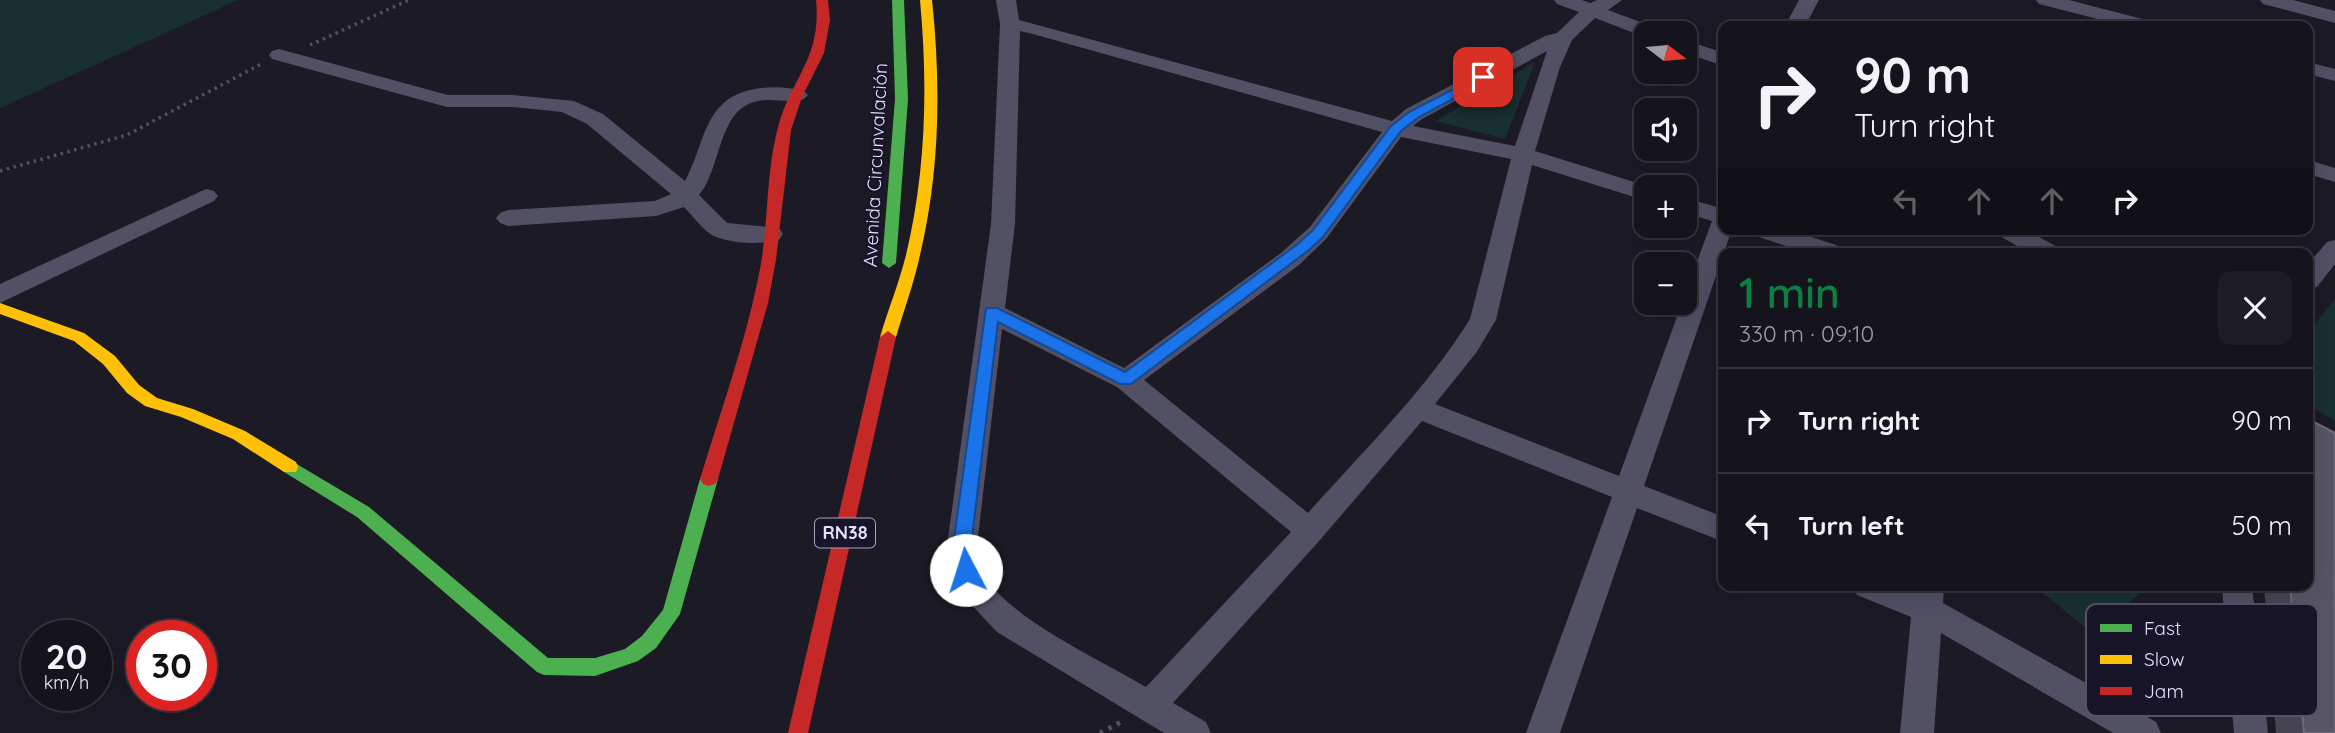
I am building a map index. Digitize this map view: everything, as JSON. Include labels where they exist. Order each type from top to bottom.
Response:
[{"type":"main road","points":[[0,308],[79,337],[109,360],[133,389],[151,402],[187,412],[239,435],[363,512],[544,666],[595,667],[631,655],[649,642],[671,614],[766,277],[784,129],[797,94],[824,44],[825,15],[822,0]]},
{"type":"main road","name":"Avenida Circunvalación","points":[[889,332],[889,269],[900,134],[902,51],[898,0]]},
{"type":"main road","name":"Avenida Circunvalación","points":[[799,733],[889,332],[912,256],[923,202],[930,135],[930,53],[926,0]]},
{"type":"main road","points":[[930,135],[939,58],[939,0]]},
{"type":"main road","points":[[885,49],[884,166],[893,218]]},
{"type":"street","points":[[1564,0],[1602,5],[1634,23]]},
{"type":"street","points":[[1798,21],[1809,0]]},
{"type":"street","points":[[2046,0],[2128,21]]},
{"type":"street","points":[[2270,0],[2335,17]]},
{"type":"street","points":[[1149,707],[1310,531],[1467,346],[1483,320],[1522,155],[1550,67],[1563,38],[1602,5]]},
{"type":"street","points":[[1194,733],[1008,622],[977,590],[966,570],[962,546],[1003,224],[1008,12],[1035,27],[1396,129],[1522,155],[1634,190]]},
{"type":"street","points":[[1126,380],[1299,251],[1318,233],[1396,129],[1414,114],[1552,40],[1563,38]]},
{"type":"street","points":[[1698,51],[1718,58]]},
{"type":"street","points":[[279,55],[447,101],[513,101],[566,106],[595,119],[672,181],[719,229],[737,234],[771,234]]},
{"type":"street","points":[[2313,69],[2335,75]]},
{"type":"street","points":[[508,218],[656,208],[685,195],[694,186],[723,116],[737,102],[761,94],[797,94]]},
{"type":"street","points":[[2313,168],[2335,175]]},
{"type":"street","points":[[0,294],[206,196]]},
{"type":"street","points":[[1697,209],[1718,216]]},
{"type":"street","points":[[1542,733],[1718,235]]},
{"type":"street","points":[[1779,235],[1818,248]]},
{"type":"street","points":[[2017,235],[2039,248]]},
{"type":"street","points":[[2313,275],[2335,248]]},
{"type":"street","points":[[991,312],[1126,380],[1310,531]]},
{"type":"street","points":[[1417,408],[1718,528]]},
{"type":"street","points":[[1893,591],[1927,598],[2086,697]]},
{"type":"street","points":[[1917,733],[1927,598]]},
{"type":"street","points":[[2117,716],[2144,733]]},
{"type":"path","points":[[0,171],[127,135],[279,55],[318,42],[410,0]]},
{"type":"green space","points":[[0,0],[238,0],[0,108]]},
{"type":"green space","points":[[1535,62],[1505,139],[1436,121]]},
{"type":"green space","points":[[2335,299],[2335,421],[2313,408],[2313,326]]},
{"type":"green space","points":[[2040,591],[2134,591],[2139,595],[2127,604],[2086,604],[2086,628]]},
{"type":"building","points":[[2313,422],[2335,433],[2335,733],[2304,733],[2302,716],[2318,716],[2318,604],[2292,604],[2290,591],[2313,591]]},
{"type":"traffic: fast","points":[[889,263],[902,99],[898,0]]},
{"type":"traffic: fast","points":[[290,467],[363,512],[544,666],[595,667],[631,655],[649,642],[671,614],[709,479]]},
{"type":"traffic: slow","points":[[888,337],[913,255],[928,160],[931,64],[926,0]]},
{"type":"traffic: slow","points":[[0,308],[79,337],[109,360],[133,389],[151,402],[187,413],[239,435],[290,467]]},
{"type":"traffic: jam","points":[[709,479],[766,278],[784,130],[789,112],[818,53],[824,20],[822,0]]},
{"type":"traffic: jam","points":[[798,733],[888,337]]},
{"type":"route","points":[[966,570],[962,546],[991,312],[1126,380],[1290,260],[1318,233],[1396,129],[1414,114],[1483,77]]}]
